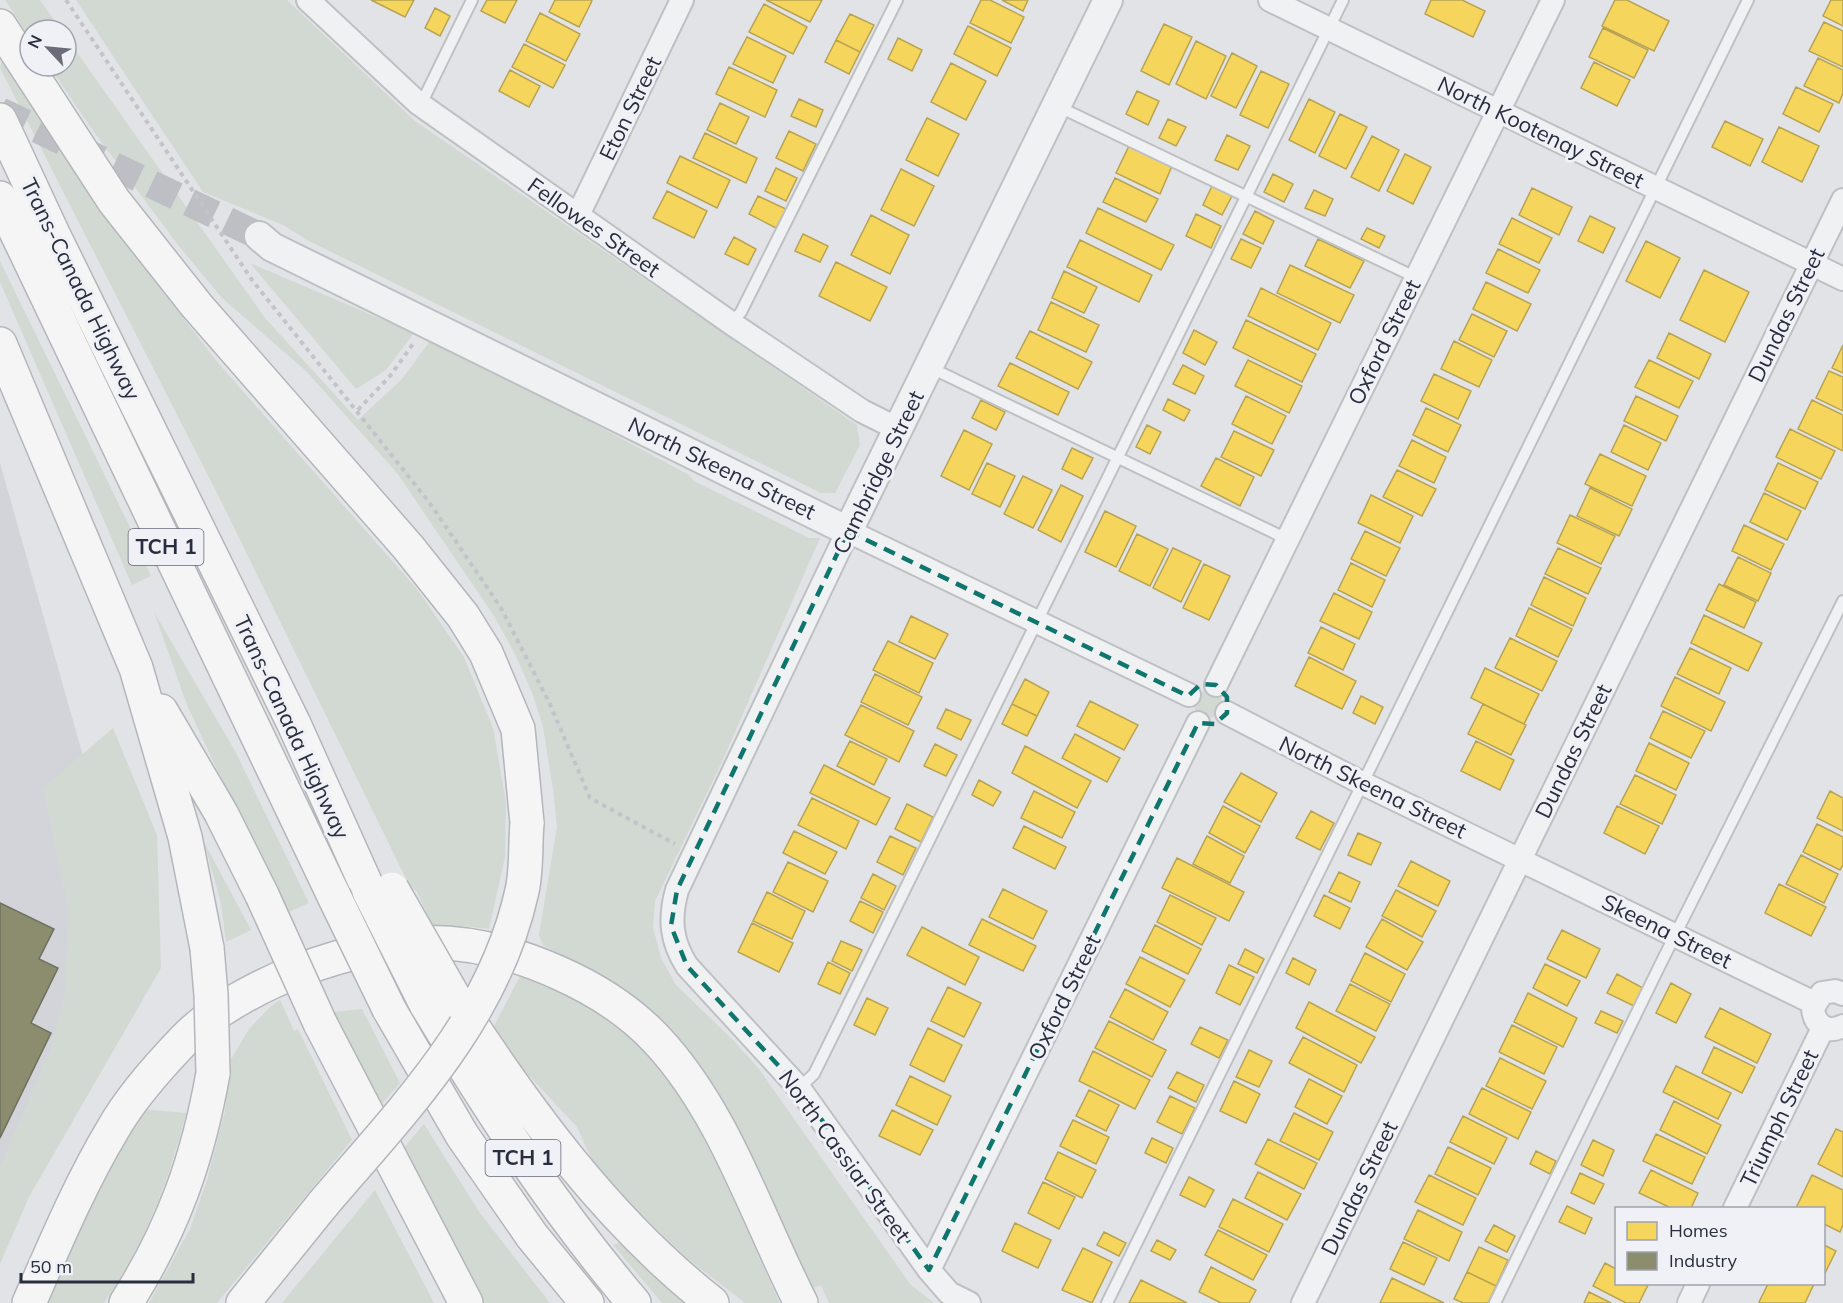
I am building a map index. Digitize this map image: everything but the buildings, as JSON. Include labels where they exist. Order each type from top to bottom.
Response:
[{"type":"highway","points":[[0,26],[114,201],[197,306],[408,547],[463,616],[486,653],[518,729],[527,822],[523,889],[509,937],[490,983],[445,1060],[243,1303]]},
{"type":"highway","name":"Trans-Canada Highway","points":[[0,120],[53,234],[294,724],[518,1151],[590,1251],[634,1303]]},
{"type":"highway","name":"Trans-Canada Highway","points":[[0,198],[389,1009],[462,1135],[532,1236],[587,1303]]},
{"type":"highway","points":[[0,344],[136,668],[185,837],[207,948],[213,1073],[205,1118],[192,1169],[175,1214],[153,1261],[126,1303]]},
{"type":"highway","points":[[136,668],[221,813],[262,895],[320,1023],[466,1303]]},
{"type":"highway","points":[[29,1303],[70,1209],[114,1126],[186,1038],[238,999],[277,978],[335,957],[387,945],[441,941],[470,943],[514,954],[584,984],[625,1010],[656,1039],[682,1068],[709,1111],[801,1303]]},
{"type":"highway","points":[[441,1002],[547,1133],[619,1217],[680,1277],[712,1303]]},
{"type":"street","name":"Fellowes Street","points":[[308,0],[418,103],[731,323],[862,411],[898,429]]},
{"type":"street","name":"Eton Street","points":[[578,215],[682,0]]},
{"type":"street","name":"Cambridge Street","points":[[678,950],[671,926],[677,890],[848,531],[1108,0]]},
{"type":"street","name":"North Kootenay Street","points":[[1270,0],[1843,279]]},
{"type":"street","name":"Oxford Street","points":[[1216,685],[1553,0]]},
{"type":"street","name":"Dundas Street","points":[[1303,1303],[1843,200]]},
{"type":"street","name":"North Skeena Street","points":[[259,236],[282,252],[848,531],[1189,695]]},
{"type":"street","points":[[1201,684],[1216,685],[1227,697],[1227,713],[1215,724],[1198,723],[1188,712],[1189,695],[1201,684]]},
{"type":"street","name":"North Skeena Street","points":[[1227,713],[1364,784],[1520,860]]},
{"type":"street","name":"Oxford Street","points":[[929,1270],[1198,723]]},
{"type":"street","name":"Skeena Street","points":[[1520,860],[1814,1003]]},
{"type":"street","name":"North Cassiar Street","points":[[678,950],[687,966],[799,1088],[929,1270],[949,1293],[969,1303]]},
{"type":"street","points":[[1833,1027],[1815,1020],[1814,1003],[1822,993],[1842,991]]},
{"type":"street","name":"Triumph Street","points":[[1736,1207],[1833,1027]]},
{"type":"street","points":[[1689,1303],[1698,1285]]},
{"type":"lane","points":[[418,103],[426,94],[472,0]]},
{"type":"lane","points":[[731,323],[741,312],[897,0]]},
{"type":"lane","points":[[799,1088],[814,1074],[1343,0]]},
{"type":"lane","points":[[1107,1303],[1748,0]]},
{"type":"lane","points":[[1057,105],[1415,277]]},
{"type":"lane","points":[[929,367],[1287,539]]},
{"type":"lane","points":[[1496,1303],[1843,601]]},
{"type":"path","points":[[66,0],[252,280],[358,410],[390,376],[415,342]]},
{"type":"highlighted area","points":[[848,531],[1188,696],[1201,684],[1216,685],[1227,697],[1227,713],[1215,724],[1198,723],[929,1270],[799,1088],[687,966],[671,926],[677,890]]},
{"type":"shaded area","points":[[5,0],[40,0],[53,18],[18,18]]},
{"type":"shaded area","points":[[76,0],[287,0],[415,121],[857,425],[860,445],[835,493],[821,493],[307,240],[283,225],[203,192]]},
{"type":"shaded area","points":[[78,54],[265,318],[358,420],[402,379],[433,337],[689,475],[694,481],[809,538],[820,538],[721,764],[655,901],[653,927],[661,958],[676,985],[733,1040],[759,1069],[910,1284],[934,1303],[829,1303],[821,1285],[811,1289],[756,1172],[586,968],[543,945],[539,935],[557,827],[543,727],[533,695],[515,654],[494,616],[397,473],[307,372],[222,298],[178,245],[94,132],[57,78],[78,78]]},
{"type":"shaded area","points":[[3,56],[64,154],[138,260],[219,364],[417,589],[464,657],[493,728],[506,802],[505,857],[489,929],[462,926],[434,929],[416,890],[411,889],[220,499],[0,68]]},
{"type":"shaded area","points":[[0,261],[128,523],[151,576],[132,585],[0,282]]},
{"type":"shaded area","points":[[250,263],[414,333],[386,370],[356,389]]},
{"type":"shaded area","points":[[0,463],[132,929],[0,1218]]},
{"type":"shaded area","points":[[154,612],[235,751],[309,903],[284,914],[187,705]]},
{"type":"shaded area","points":[[1208,690],[1218,694],[1222,704],[1218,714],[1208,718],[1198,714],[1194,704],[1198,694]]},
{"type":"shaded area","points":[[113,728],[157,835],[161,968],[29,1197],[0,1264],[0,1167],[50,1050],[65,994],[68,909],[43,788]]},
{"type":"shaded area","points":[[204,842],[251,930],[226,942],[221,903]]},
{"type":"shaded area","points":[[522,972],[596,1009],[631,1037],[661,1069],[686,1104],[707,1142],[780,1303],[745,1303],[684,1256],[596,1169],[577,1127],[522,1068],[492,1030]]},
{"type":"shaded area","points":[[280,1000],[294,1031],[298,1029],[352,1140],[217,1303],[149,1303],[190,1229],[207,1180],[225,1111],[230,1061],[249,1029]]},
{"type":"shaded area","points":[[362,1009],[400,1083],[380,1106],[332,1012]]},
{"type":"shaded area","points":[[142,1109],[186,1113],[163,1189],[132,1258],[104,1303],[42,1303],[82,1214]]},
{"type":"shaded area","points":[[424,1124],[480,1213],[550,1303],[482,1303],[402,1150]]},
{"type":"shaded area","points":[[375,1190],[434,1303],[282,1303]]},
{"type":"shaded area","points":[[619,1243],[684,1303],[662,1303],[613,1245]]},
{"type":"tunnel","points":[[0,111],[259,236]]}]
